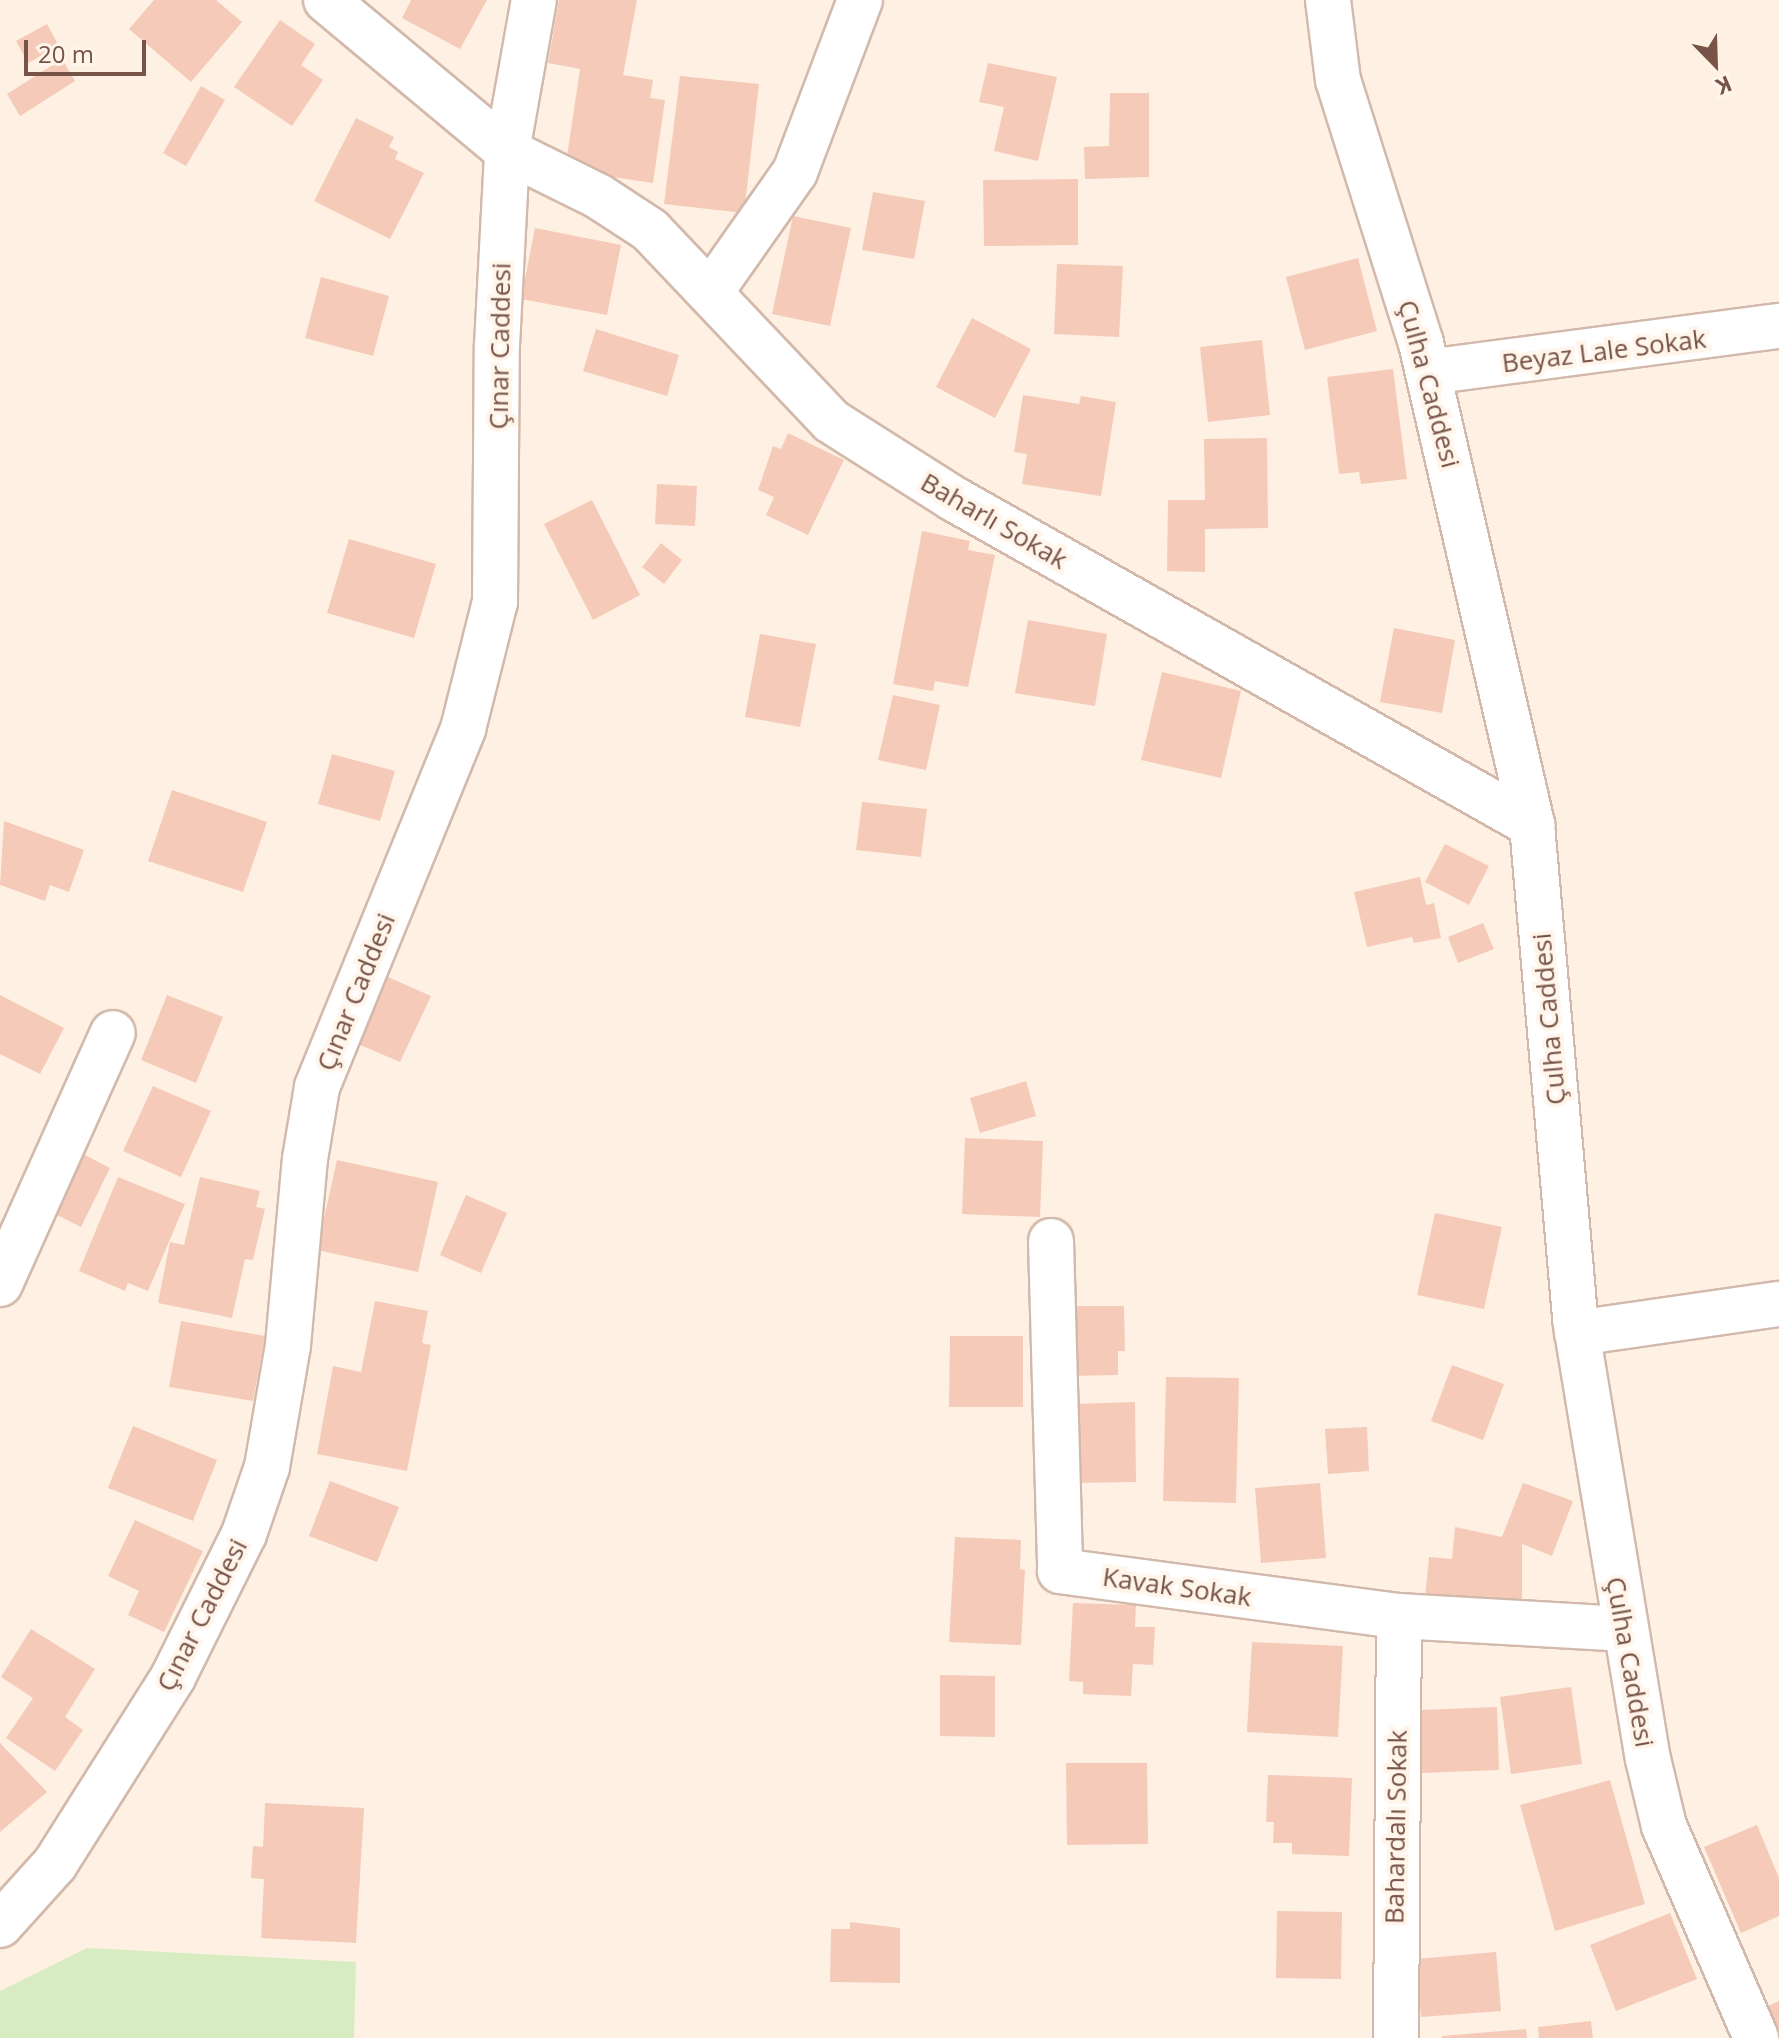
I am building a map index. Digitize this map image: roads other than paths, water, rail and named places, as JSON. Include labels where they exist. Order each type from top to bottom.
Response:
[{"type":"street","name":"Baharlı Sokak","points":[[326,0],[507,151],[618,207],[712,290],[804,397],[873,450],[1532,825]]},
{"type":"street","name":"Çınar Caddesi","points":[[0,1925],[55,1864],[173,1677],[244,1534],[267,1467],[288,1345],[305,1159],[317,1087],[438,797],[491,629],[499,512],[497,345],[507,151],[534,0]]},
{"type":"street","points":[[712,290],[795,172],[860,0]]},
{"type":"street","name":"Çulha Caddesi","points":[[1328,0],[1338,80],[1428,372],[1532,825],[1577,1333],[1623,1629],[1664,1826],[1756,2038]]},
{"type":"street","name":"Beyaz Lale Sokak","points":[[1428,372],[1779,326]]},
{"type":"street","points":[[0,1284],[113,1033]]},
{"type":"street","name":"Kavak Sokak","points":[[1051,1241],[1060,1571],[1399,1616],[1623,1629]]},
{"type":"street","points":[[1577,1333],[1779,1304]]},
{"type":"street","name":"Bahardalı Sokak","points":[[1396,2038],[1399,1616]]}]
